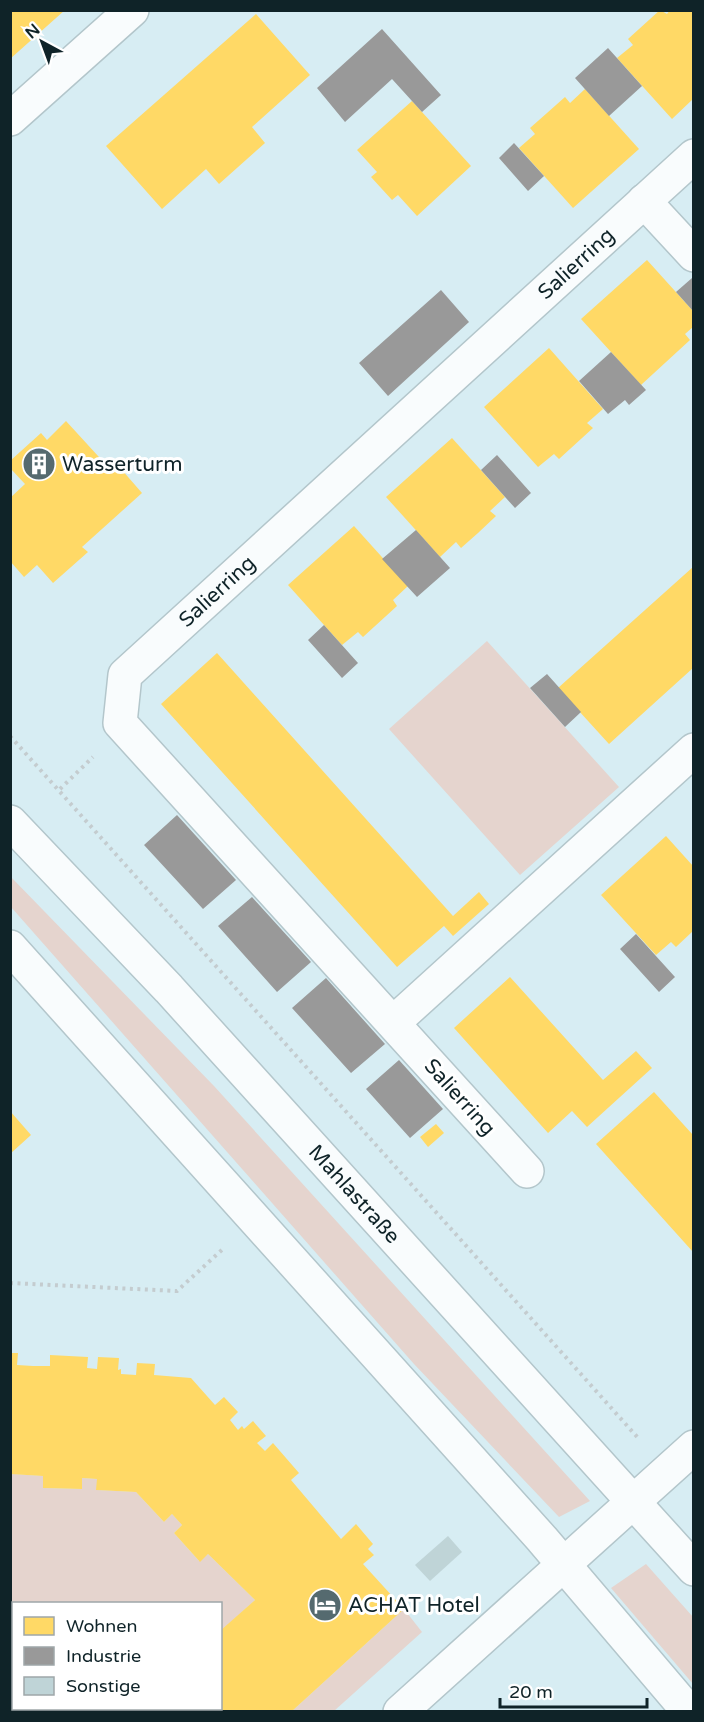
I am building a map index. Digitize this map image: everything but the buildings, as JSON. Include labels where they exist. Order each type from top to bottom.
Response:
[{"type":"street","points":[[10,119],[132,10]]},
{"type":"street","name":"Salierring","points":[[527,1171],[120,723],[125,675],[693,156]]},
{"type":"street","points":[[644,201],[693,255]]},
{"type":"street","points":[[393,1022],[693,750]]},
{"type":"street","name":"Mahlastraße","points":[[10,822],[169,989],[693,1569]]},
{"type":"street","points":[[10,947],[562,1563],[689,1712]]},
{"type":"street","points":[[400,1712],[562,1563],[693,1447]]},
{"type":"path","points":[[10,736],[667,1471]]},
{"type":"path","points":[[10,1283],[177,1291],[254,1221]]},
{"type":"shaded area","points":[[487,641],[619,787],[520,875],[389,729]]},
{"type":"shaded area","points":[[10,876],[214,1086],[590,1501],[559,1517],[414,1364],[11,907]]},
{"type":"shaded area","points":[[12,1474],[43,1476],[43,1488],[81,1489],[82,1478],[97,1479],[97,1490],[136,1492],[164,1522],[172,1514],[182,1525],[174,1533],[199,1561],[208,1554],[255,1600],[222,1630],[222,1602],[12,1602],[12,1710],[134,1710],[131,1712],[11,1712]]},
{"type":"shaded area","points":[[646,1564],[693,1617],[693,1684],[611,1588]]},
{"type":"shaded area","points":[[404,1609],[422,1632],[334,1711],[291,1712]]},
{"type":"place","name":"Wasserturm","points":[[39,464]]},
{"type":"place","name":"ACHAT Hotel","points":[[325,1605]]}]
